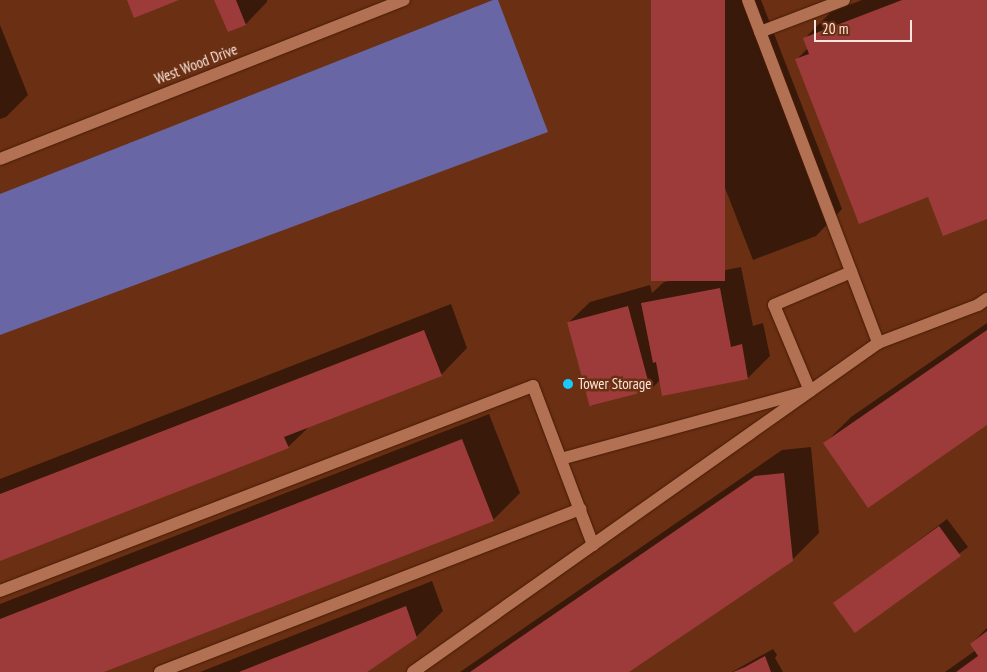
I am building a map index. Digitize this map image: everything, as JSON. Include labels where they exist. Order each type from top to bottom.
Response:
[{"type":"lane","name":"West Wood Drive","points":[[0,159],[404,0]]},
{"type":"lane","points":[[748,0],[878,343]]},
{"type":"lane","points":[[760,32],[844,0]]},
{"type":"lane","points":[[810,391],[774,305],[851,272]]},
{"type":"lane","points":[[413,672],[878,343],[978,305],[987,299]]},
{"type":"lane","points":[[0,590],[533,386],[594,545]]},
{"type":"lane","points":[[561,458],[810,391]]},
{"type":"lane","points":[[160,672],[580,509]]},
{"type":"shaded area","points":[[493,0],[498,0],[548,132],[0,335],[0,194]]},
{"type":"building","points":[[127,0],[179,0],[134,18]]},
{"type":"building","points":[[214,0],[236,0],[246,25],[228,32]]},
{"type":"building","points":[[651,0],[725,0],[725,281],[651,281]]},
{"type":"building","points":[[902,0],[987,0],[987,219],[943,236],[928,197],[859,224],[795,59],[809,54],[803,38]]},
{"type":"building","points":[[720,288],[731,347],[742,344],[748,379],[662,396],[656,362],[653,363],[641,303]]},
{"type":"building","points":[[628,306],[651,390],[590,406],[567,322]]},
{"type":"building","points":[[424,330],[442,376],[284,437],[289,448],[0,561],[0,494]]},
{"type":"building","points":[[987,330],[987,425],[868,508],[823,443]]},
{"type":"building","points":[[462,439],[494,521],[104,672],[0,672],[0,619]]},
{"type":"building","points":[[784,473],[793,561],[629,672],[470,672],[755,476]]},
{"type":"building","points":[[939,526],[961,556],[855,633],[833,603]]},
{"type":"building","points":[[406,606],[417,638],[367,672],[239,672]]},
{"type":"building","points":[[987,631],[987,672],[956,672],[978,656],[970,644]]},
{"type":"building","points":[[765,656],[771,672],[733,672],[745,667]]},
{"type":"place","name":"Tower Storage","points":[[568,384]]}]
